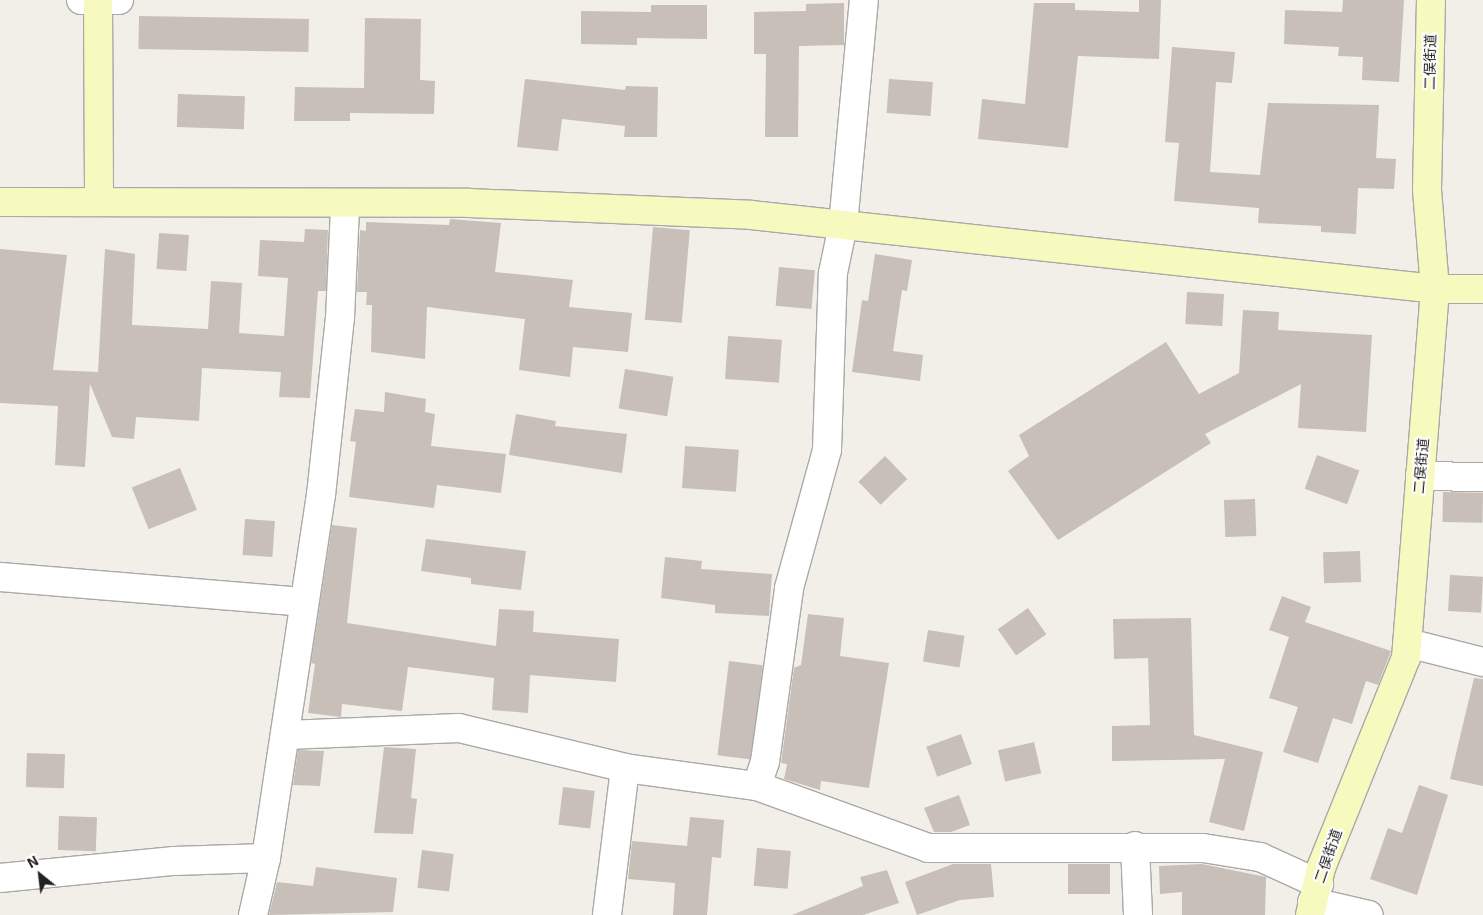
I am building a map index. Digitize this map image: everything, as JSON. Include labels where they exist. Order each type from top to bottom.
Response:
[{"type":"street","points":[[99,0],[99,202]]},
{"type":"street","points":[[757,786],[764,762],[789,588],[827,450],[833,273],[843,226],[864,0]]},
{"type":"street","name":"二俣街道","points":[[1313,900],[1321,868],[1406,658],[1408,643],[1435,289],[1427,190],[1431,0]]},
{"type":"street","points":[[0,202],[345,206],[469,203],[609,207],[843,226],[1435,289],[1483,289]]},
{"type":"street","points":[[253,915],[266,858],[286,735],[321,495],[339,328],[345,206]]},
{"type":"street","points":[[1420,476],[1483,477]]},
{"type":"street","points":[[0,576],[304,602]]},
{"type":"street","points":[[1408,643],[1483,662]]},
{"type":"street","points":[[286,735],[459,728],[626,768],[757,786],[928,848],[1135,846],[1203,848],[1260,857],[1313,900],[1369,915]]},
{"type":"street","points":[[607,915],[626,768]]},
{"type":"street","points":[[1135,846],[1138,915]]},
{"type":"street","points":[[0,878],[174,861],[266,858]]},
{"type":"building","points":[[1139,0],[1161,0],[1159,59],[1078,56],[1068,148],[978,139],[982,99],[1025,104],[1034,3],[1075,3],[1075,10],[1139,12]]},
{"type":"building","points":[[1343,0],[1404,0],[1399,82],[1362,80],[1363,57],[1338,56],[1339,47],[1284,44],[1285,10],[1342,12]]},
{"type":"building","points":[[844,3],[844,45],[799,46],[798,137],[765,137],[766,54],[754,54],[754,12],[806,11],[806,4]]},
{"type":"building","points":[[651,5],[707,5],[707,39],[637,38],[637,45],[581,44],[581,11],[651,12]]},
{"type":"building","points":[[139,16],[309,19],[308,52],[138,49]]},
{"type":"building","points":[[365,18],[421,19],[420,80],[435,81],[434,114],[350,113],[350,121],[294,121],[295,87],[364,88]]},
{"type":"building","points":[[1172,47],[1235,52],[1232,83],[1216,82],[1210,172],[1260,175],[1268,103],[1379,105],[1376,158],[1396,159],[1394,189],[1358,188],[1356,234],[1321,232],[1321,226],[1258,223],[1259,208],[1174,201],[1179,143],[1165,142]]},
{"type":"building","points":[[525,79],[625,90],[626,86],[658,87],[657,137],[624,137],[625,126],[562,119],[558,151],[517,147]]},
{"type":"building","points":[[889,79],[933,82],[931,116],[887,113]]},
{"type":"building","points":[[178,94],[245,96],[244,129],[177,127]]},
{"type":"building","points":[[450,219],[501,223],[495,272],[573,280],[569,307],[632,313],[628,352],[573,347],[570,377],[519,370],[525,319],[427,307],[425,359],[371,352],[372,305],[366,305],[367,292],[357,292],[360,230],[366,231],[366,222],[449,225]]},
{"type":"building","points":[[653,227],[690,230],[682,323],[645,320]]},
{"type":"building","points":[[305,229],[328,230],[326,291],[318,291],[310,398],[279,397],[281,372],[202,368],[199,421],[136,417],[134,439],[112,437],[90,384],[85,467],[55,465],[58,406],[0,403],[0,249],[67,255],[53,370],[98,372],[105,249],[135,254],[132,325],[208,329],[211,281],[242,283],[239,333],[284,336],[288,278],[258,276],[260,240],[304,242]]},
{"type":"building","points":[[159,233],[189,235],[186,271],[156,269]]},
{"type":"building","points":[[875,254],[912,260],[907,291],[902,290],[893,351],[923,355],[920,381],[852,372],[862,300],[868,301]]},
{"type":"building","points":[[779,267],[815,270],[811,309],[776,306]]},
{"type":"building","points":[[1187,292],[1224,294],[1222,326],[1185,324]]},
{"type":"building","points":[[1243,310],[1279,312],[1278,330],[1372,335],[1366,432],[1298,428],[1301,384],[1205,434],[1211,443],[1058,540],[1008,471],[1029,456],[1019,435],[1166,342],[1199,394],[1239,373]]},
{"type":"building","points":[[728,336],[782,340],[779,383],[725,379]]},
{"type":"building","points":[[625,369],[673,377],[667,416],[619,409]]},
{"type":"building","points":[[385,392],[426,399],[425,412],[435,414],[431,446],[506,454],[501,493],[437,485],[434,508],[349,497],[356,442],[350,441],[355,409],[384,412]]},
{"type":"building","points":[[516,414],[556,421],[555,426],[627,434],[622,473],[509,455]]},
{"type":"building","points":[[685,446],[739,450],[736,492],[682,488]]},
{"type":"building","points":[[1317,455],[1359,470],[1347,504],[1305,489]]},
{"type":"building","points":[[885,456],[907,479],[881,505],[858,482]]},
{"type":"building","points":[[180,468],[197,510],[149,529],[132,487]]},
{"type":"building","points":[[1443,492],[1483,493],[1482,523],[1442,522]]},
{"type":"building","points":[[1255,499],[1256,536],[1225,537],[1224,500]]},
{"type":"building","points":[[245,519],[275,521],[272,557],[242,555]]},
{"type":"building","points":[[332,525],[357,528],[347,623],[496,646],[499,609],[534,611],[533,632],[619,639],[616,682],[530,675],[528,713],[492,710],[494,678],[408,667],[402,711],[342,704],[341,717],[308,713],[315,664],[311,663]]},
{"type":"building","points":[[426,539],[526,551],[521,590],[471,584],[471,578],[421,571]]},
{"type":"building","points":[[1360,551],[1361,582],[1324,583],[1323,552]]},
{"type":"building","points":[[665,557],[702,561],[701,569],[772,574],[769,616],[715,613],[715,605],[661,598]]},
{"type":"building","points":[[1450,575],[1483,577],[1481,613],[1448,611]]},
{"type":"building","points":[[1282,596],[1311,607],[1305,622],[1391,651],[1378,685],[1366,681],[1352,724],[1333,718],[1318,763],[1283,752],[1298,707],[1269,698],[1289,637],[1269,630]]},
{"type":"building","points":[[1028,608],[1046,634],[1016,655],[998,629]]},
{"type":"building","points":[[808,614],[844,618],[840,656],[889,663],[869,788],[821,781],[820,790],[784,779],[787,764],[781,763],[794,668],[801,665]]},
{"type":"building","points":[[1191,618],[1194,735],[1263,752],[1244,831],[1209,822],[1225,759],[1112,761],[1112,726],[1150,725],[1148,658],[1114,659],[1113,619]]},
{"type":"building","points":[[928,630],[965,636],[960,667],[923,662]]},
{"type":"building","points":[[729,661],[763,665],[751,759],[717,755]]},
{"type":"building","points":[[1474,678],[1483,679],[1483,786],[1450,779]]},
{"type":"building","points":[[961,734],[972,764],[937,777],[926,747]]},
{"type":"building","points":[[1034,742],[1041,773],[1005,782],[998,750]]},
{"type":"building","points":[[384,747],[416,749],[411,798],[417,799],[413,834],[374,833]]},
{"type":"building","points":[[298,750],[324,751],[320,786],[293,785]]},
{"type":"building","points":[[27,753],[65,754],[64,788],[26,787]]},
{"type":"building","points":[[1419,785],[1448,795],[1417,895],[1370,879],[1388,828],[1402,833]]},
{"type":"building","points":[[563,787],[595,791],[590,829],[558,825]]},
{"type":"building","points":[[959,795],[970,825],[951,832],[934,832],[924,808]]},
{"type":"building","points":[[59,816],[97,817],[96,851],[58,850]]},
{"type":"building","points":[[690,817],[724,820],[721,858],[712,857],[707,915],[673,915],[675,883],[628,879],[632,841],[687,846]]},
{"type":"building","points":[[757,848],[791,851],[788,889],[754,886]]},
{"type":"building","points":[[422,850],[454,854],[449,892],[417,888]]},
{"type":"building","points":[[953,864],[991,864],[994,897],[960,900],[917,915],[905,882]]},
{"type":"building","points":[[1068,864],[1110,864],[1110,894],[1068,894]]},
{"type":"building","points":[[1202,864],[1266,877],[1265,915],[1182,915],[1182,892],[1160,894],[1159,866]]},
{"type":"building","points":[[316,867],[397,878],[393,912],[269,915],[277,882],[313,886]]},
{"type":"building","points":[[887,870],[899,903],[863,915],[792,915],[863,886],[860,877]]}]
